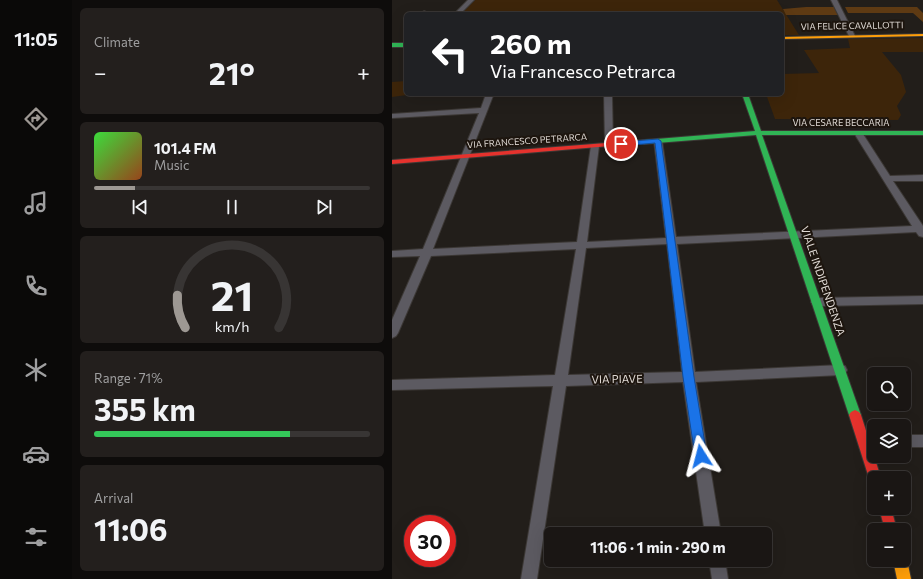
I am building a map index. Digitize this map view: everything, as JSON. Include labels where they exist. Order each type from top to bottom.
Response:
[{"type":"street","points":[[459,12],[471,0]]},
{"type":"street","points":[[834,0],[852,36]]},
{"type":"street","name":"VIA FELICE CAVALLOTTI","points":[[784,38],[923,35]]},
{"type":"street","points":[[392,45],[404,45]]},
{"type":"street","points":[[392,333],[427,252],[489,96]]},
{"type":"street","points":[[608,96],[609,145]]},
{"type":"street","name":"VIALE INDIPENDENZA","points":[[746,96],[760,133],[841,370],[867,437]]},
{"type":"street","points":[[392,116],[483,110]]},
{"type":"street","name":"VIA FRANCESCO PETRARCA","points":[[392,162],[760,133]]},
{"type":"street","name":"VIA CESARE BECCARIA","points":[[760,133],[923,133]]},
{"type":"street","points":[[858,133],[886,179],[922,232]]},
{"type":"street","points":[[658,141],[689,377],[712,527]]},
{"type":"street","points":[[529,579],[582,244],[595,146]]},
{"type":"street","points":[[886,179],[923,178]]},
{"type":"street","points":[[392,254],[795,234],[922,232]]},
{"type":"street","points":[[817,302],[923,300]]},
{"type":"street","name":"VIA PIAVE","points":[[392,385],[689,377],[841,370]]},
{"type":"street","points":[[911,441],[923,441]]},
{"type":"street","points":[[718,567],[720,579]]},
{"type":"street","points":[[902,567],[904,579]]},
{"type":"street","points":[[903,567],[909,579]]},
{"type":"shaded area","points":[[475,0],[777,0],[799,35],[784,35],[784,12],[463,12]]},
{"type":"shaded area","points":[[834,7],[838,15],[786,15],[783,9]]},
{"type":"shaded area","points":[[845,7],[917,7],[923,13],[923,22],[913,13],[848,13]]},
{"type":"shaded area","points":[[923,38],[923,52],[882,52],[901,75],[906,92],[897,106],[901,115],[898,120],[775,119],[767,96],[784,96],[784,74],[819,73],[804,50],[850,48],[848,39]]},
{"type":"shaded area","points":[[404,81],[404,95],[392,97],[392,82]]},
{"type":"traffic: fast","points":[[392,45],[404,45]]},
{"type":"traffic: fast","points":[[746,96],[855,415]]},
{"type":"traffic: fast","points":[[644,142],[760,133],[923,133]]},
{"type":"traffic: slow","points":[[784,38],[923,35]]},
{"type":"traffic: slow","points":[[901,567],[904,579]]},
{"type":"traffic: jam","points":[[392,162],[644,142]]},
{"type":"traffic: jam","points":[[855,415],[873,471]]},
{"type":"traffic: jam","points":[[887,515],[889,523]]},
{"type":"route","points":[[621,144],[658,141],[689,377],[701,456]]}]
